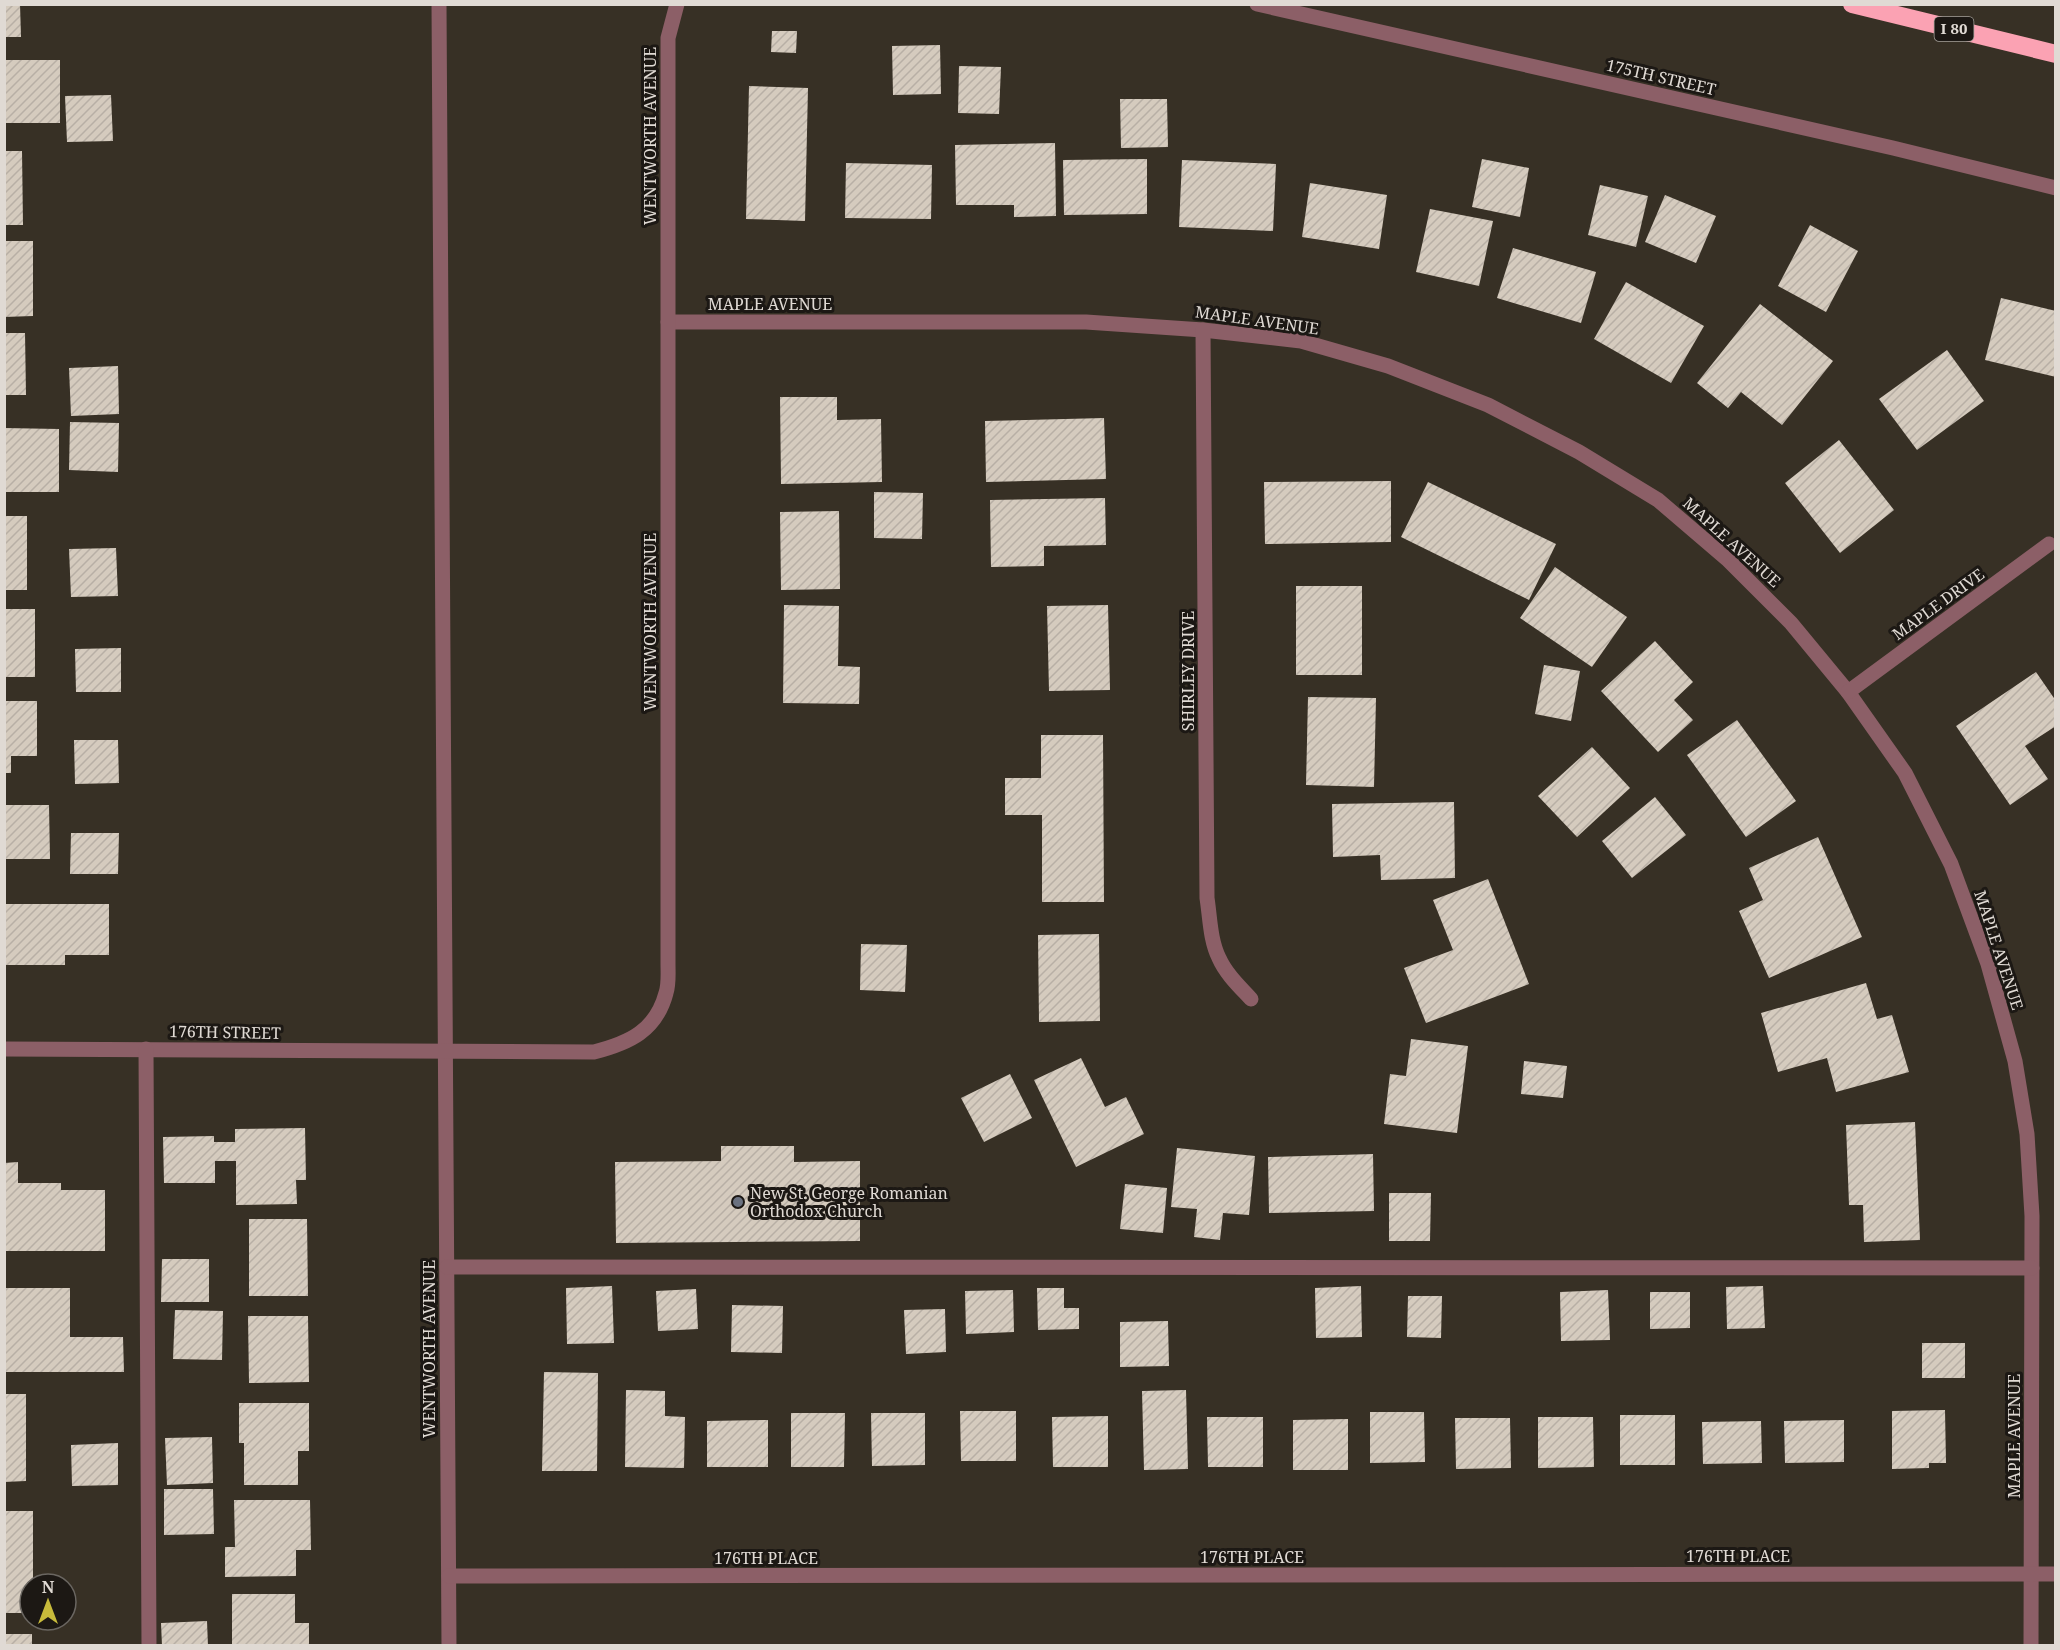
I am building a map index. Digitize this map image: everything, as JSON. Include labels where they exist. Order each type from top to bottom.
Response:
[{"type":"highway","name":"I 80","points":[[1852,4],[2055,54]]},
{"type":"street","name":"WENTWORTH AVENUE","points":[[439,4],[449,1646]]},
{"type":"street","name":"WENTWORTH AVENUE","points":[[446,1053],[594,1052],[622,1045],[645,1031],[659,1011],[667,992],[668,38],[677,4]]},
{"type":"street","name":"175TH STREET","points":[[1257,4],[1882,145],[2055,188]]},
{"type":"street","name":"MAPLE AVENUE","points":[[668,322],[1086,322],[1203,330],[1301,341],[1388,366],[1488,405],[1579,452],[1658,500],[1727,558],[1791,623],[1848,692],[1905,773],[1951,864],[1988,964],[2014,1061],[2027,1134],[2032,1216],[2031,1646]]},
{"type":"street","name":"SHIRLEY DRIVE","points":[[1203,330],[1208,898],[1211,930],[1219,958],[1233,979],[1251,999]]},
{"type":"street","name":"MAPLE DRIVE","points":[[1848,692],[2049,544]]},
{"type":"street","name":"176TH STREET","points":[[4,1049],[446,1053]]},
{"type":"street","points":[[146,1049],[149,1646]]},
{"type":"street","points":[[447,1268],[2032,1268]]},
{"type":"street","name":"176TH PLACE","points":[[449,1576],[2055,1574]]},
{"type":"building","points":[[4,4],[20,4],[21,37],[4,37]]},
{"type":"building","points":[[772,31],[797,31],[796,53],[771,52]]},
{"type":"building","points":[[940,45],[941,94],[893,95],[892,46]]},
{"type":"building","points":[[4,60],[60,60],[60,123],[4,123]]},
{"type":"building","points":[[959,66],[1001,67],[999,114],[958,113]]},
{"type":"building","points":[[749,86],[808,88],[805,221],[746,219]]},
{"type":"building","points":[[111,95],[113,141],[67,142],[65,96]]},
{"type":"building","points":[[1120,99],[1167,99],[1168,147],[1121,148]]},
{"type":"building","points":[[1055,143],[1056,216],[1014,217],[1014,205],[956,205],[955,145]]},
{"type":"building","points":[[4,151],[22,151],[23,225],[4,225]]},
{"type":"building","points":[[1147,159],[1147,214],[1064,215],[1063,160]]},
{"type":"building","points":[[1482,159],[1529,168],[1520,217],[1472,207]]},
{"type":"building","points":[[1182,160],[1276,164],[1273,231],[1179,227]]},
{"type":"building","points":[[846,163],[932,165],[931,219],[845,218]]},
{"type":"building","points":[[1310,183],[1387,195],[1379,249],[1302,237]]},
{"type":"building","points":[[1600,185],[1648,196],[1636,247],[1588,235]]},
{"type":"building","points":[[1665,195],[1716,216],[1696,263],[1645,242]]},
{"type":"building","points":[[1430,209],[1493,221],[1479,286],[1416,272]]},
{"type":"building","points":[[1810,225],[1858,251],[1826,312],[1778,286]]},
{"type":"building","points":[[4,241],[33,241],[33,316],[4,317]]},
{"type":"building","points":[[1513,248],[1596,272],[1581,323],[1497,298]]},
{"type":"building","points":[[1626,282],[1704,326],[1671,383],[1594,339]]},
{"type":"building","points":[[2001,298],[2056,311],[2056,377],[1985,360]]},
{"type":"building","points":[[1760,304],[1833,361],[1782,425],[1741,392],[1728,408],[1697,383]]},
{"type":"building","points":[[4,333],[25,333],[26,395],[4,395]]},
{"type":"building","points":[[1947,350],[1984,401],[1917,450],[1879,399]]},
{"type":"building","points":[[118,366],[119,414],[71,416],[69,368]]},
{"type":"building","points":[[780,397],[837,397],[837,420],[881,419],[882,482],[781,484]]},
{"type":"building","points":[[1104,418],[1106,479],[986,482],[985,421]]},
{"type":"building","points":[[70,422],[119,423],[118,472],[69,470]]},
{"type":"building","points":[[4,428],[59,429],[59,492],[4,492]]},
{"type":"building","points":[[1839,440],[1894,510],[1840,553],[1785,483]]},
{"type":"building","points":[[1391,481],[1391,542],[1265,544],[1264,482]]},
{"type":"building","points":[[1428,482],[1556,544],[1529,600],[1401,537]]},
{"type":"building","points":[[874,492],[923,493],[922,539],[874,538]]},
{"type":"building","points":[[1105,498],[1106,545],[1044,546],[1044,566],[991,567],[990,500]]},
{"type":"building","points":[[839,511],[840,589],[781,590],[780,512]]},
{"type":"building","points":[[4,516],[27,516],[27,590],[4,590]]},
{"type":"building","points":[[116,548],[118,596],[71,597],[69,549]]},
{"type":"building","points":[[1555,567],[1627,617],[1592,667],[1520,618]]},
{"type":"building","points":[[1296,586],[1362,586],[1362,675],[1296,675]]},
{"type":"building","points":[[784,605],[839,606],[838,666],[860,667],[859,704],[783,703]]},
{"type":"building","points":[[1108,605],[1110,690],[1049,691],[1047,606]]},
{"type":"building","points":[[4,609],[35,609],[35,677],[4,677]]},
{"type":"building","points":[[1655,641],[1693,682],[1674,700],[1693,720],[1658,752],[1601,691]]},
{"type":"building","points":[[121,648],[121,692],[76,692],[75,649]]},
{"type":"building","points":[[1544,665],[1580,671],[1571,721],[1535,714]]},
{"type":"building","points":[[2036,672],[2056,701],[2056,726],[2025,746],[2048,779],[2010,805],[1956,726]]},
{"type":"building","points":[[1308,697],[1376,698],[1374,787],[1306,785]]},
{"type":"building","points":[[4,701],[37,701],[37,756],[11,756],[11,773],[4,773]]},
{"type":"building","points":[[1737,720],[1796,801],[1746,837],[1687,755]]},
{"type":"building","points":[[1041,735],[1103,735],[1104,902],[1042,902],[1042,815],[1005,815],[1005,778],[1041,778]]},
{"type":"building","points":[[74,740],[118,740],[119,783],[75,784]]},
{"type":"building","points":[[1592,747],[1630,788],[1577,837],[1538,796]]},
{"type":"building","points":[[1655,797],[1686,835],[1632,878],[1602,841]]},
{"type":"building","points":[[1454,802],[1455,878],[1381,880],[1380,855],[1333,857],[1332,804]]},
{"type":"building","points":[[4,805],[49,805],[50,859],[4,859]]},
{"type":"building","points":[[71,833],[119,833],[118,874],[70,874]]},
{"type":"building","points":[[1818,837],[1862,937],[1769,978],[1739,911],[1763,900],[1749,868]]},
{"type":"building","points":[[1488,879],[1529,984],[1426,1023],[1404,968],[1453,950],[1433,900]]},
{"type":"building","points":[[4,904],[109,904],[109,955],[65,955],[65,965],[4,965]]},
{"type":"building","points":[[1099,934],[1100,1021],[1039,1022],[1038,935]]},
{"type":"building","points":[[861,944],[907,945],[905,992],[860,990]]},
{"type":"building","points":[[1866,983],[1877,1019],[1892,1015],[1909,1072],[1836,1092],[1827,1058],[1778,1072],[1761,1013]]},
{"type":"building","points":[[1411,1039],[1468,1046],[1457,1133],[1384,1124],[1390,1074],[1406,1076]]},
{"type":"building","points":[[1081,1058],[1105,1107],[1126,1097],[1144,1134],[1076,1167],[1034,1080]]},
{"type":"building","points":[[1524,1061],[1567,1066],[1563,1098],[1521,1094]]},
{"type":"building","points":[[1010,1074],[1032,1118],[984,1142],[961,1098]]},
{"type":"building","points":[[1915,1122],[1920,1240],[1864,1242],[1863,1205],[1849,1205],[1846,1125]]},
{"type":"building","points":[[305,1128],[306,1180],[296,1180],[297,1204],[236,1205],[236,1161],[215,1161],[215,1183],[164,1183],[163,1137],[214,1136],[214,1142],[235,1142],[235,1129]]},
{"type":"building","name":"New St. George Romanian Orthodox Church","points":[[721,1146],[794,1146],[794,1162],[860,1161],[860,1241],[616,1243],[615,1162],[721,1161]]},
{"type":"building","points":[[1177,1148],[1255,1156],[1249,1215],[1223,1213],[1220,1240],[1194,1237],[1197,1209],[1171,1207]]},
{"type":"building","points":[[1373,1154],[1374,1211],[1269,1213],[1268,1157]]},
{"type":"building","points":[[18,1162],[18,1183],[61,1183],[61,1190],[105,1190],[105,1251],[4,1251],[4,1163]]},
{"type":"building","points":[[1125,1184],[1167,1188],[1163,1233],[1120,1229]]},
{"type":"building","points":[[1389,1193],[1431,1193],[1430,1241],[1389,1241]]},
{"type":"building","points":[[249,1219],[307,1219],[308,1296],[249,1296]]},
{"type":"building","points":[[162,1259],[209,1259],[209,1302],[161,1302]]},
{"type":"building","points":[[612,1286],[614,1343],[567,1344],[566,1288]]},
{"type":"building","points":[[1361,1286],[1362,1337],[1316,1338],[1315,1288]]},
{"type":"building","points":[[1763,1286],[1765,1328],[1727,1329],[1726,1287]]},
{"type":"building","points":[[4,1288],[70,1288],[70,1337],[123,1337],[124,1372],[4,1372]]},
{"type":"building","points":[[1037,1288],[1064,1288],[1064,1308],[1079,1308],[1079,1329],[1038,1330]]},
{"type":"building","points":[[696,1289],[698,1329],[658,1331],[656,1291]]},
{"type":"building","points":[[1013,1290],[1014,1332],[966,1334],[965,1291]]},
{"type":"building","points":[[1608,1290],[1610,1340],[1561,1341],[1560,1292]]},
{"type":"building","points":[[1650,1292],[1690,1292],[1690,1328],[1650,1329]]},
{"type":"building","points":[[1408,1296],[1442,1296],[1441,1338],[1407,1337]]},
{"type":"building","points":[[732,1305],[783,1306],[782,1353],[731,1352]]},
{"type":"building","points":[[945,1309],[946,1352],[906,1354],[904,1310]]},
{"type":"building","points":[[175,1310],[223,1311],[222,1360],[173,1359]]},
{"type":"building","points":[[248,1316],[308,1316],[309,1382],[249,1383]]},
{"type":"building","points":[[1168,1321],[1169,1366],[1120,1367],[1120,1322]]},
{"type":"building","points":[[1922,1343],[1965,1343],[1965,1378],[1922,1378]]},
{"type":"building","points":[[544,1372],[598,1373],[597,1471],[542,1471]]},
{"type":"building","points":[[626,1390],[665,1391],[665,1416],[685,1417],[684,1468],[625,1467]]},
{"type":"building","points":[[1186,1390],[1188,1469],[1144,1470],[1142,1391]]},
{"type":"building","points":[[4,1394],[26,1394],[26,1481],[4,1482]]},
{"type":"building","points":[[239,1403],[309,1403],[309,1451],[298,1451],[298,1485],[244,1485],[244,1443],[239,1443]]},
{"type":"building","points":[[1945,1410],[1946,1463],[1929,1463],[1929,1468],[1892,1469],[1892,1411]]},
{"type":"building","points":[[960,1411],[1016,1411],[1016,1461],[961,1461]]},
{"type":"building","points":[[1370,1412],[1424,1412],[1425,1462],[1370,1463]]},
{"type":"building","points":[[791,1413],[845,1413],[844,1467],[791,1467]]},
{"type":"building","points":[[871,1413],[925,1413],[925,1465],[872,1466]]},
{"type":"building","points":[[1620,1415],[1675,1415],[1675,1465],[1620,1465]]},
{"type":"building","points":[[1108,1416],[1108,1467],[1053,1467],[1052,1417]]},
{"type":"building","points":[[1207,1417],[1263,1417],[1263,1467],[1208,1467]]},
{"type":"building","points":[[1538,1417],[1593,1417],[1594,1467],[1538,1468]]},
{"type":"building","points":[[1455,1418],[1510,1418],[1511,1468],[1456,1469]]},
{"type":"building","points":[[1348,1419],[1348,1470],[1293,1470],[1293,1420]]},
{"type":"building","points":[[768,1420],[768,1467],[707,1467],[707,1421]]},
{"type":"building","points":[[1844,1420],[1844,1462],[1785,1463],[1784,1421]]},
{"type":"building","points":[[1761,1421],[1762,1463],[1703,1464],[1702,1422]]},
{"type":"building","points":[[212,1437],[213,1483],[167,1485],[165,1438]]},
{"type":"building","points":[[118,1443],[118,1485],[72,1486],[71,1445]]},
{"type":"building","points":[[164,1489],[213,1489],[214,1534],[164,1535]]},
{"type":"building","points":[[234,1500],[310,1500],[311,1550],[296,1550],[296,1576],[225,1577],[225,1547],[235,1547]]},
{"type":"building","points":[[4,1511],[33,1511],[33,1572],[18,1572],[18,1613],[4,1613]]},
{"type":"building","points":[[232,1594],[295,1594],[295,1623],[309,1623],[309,1646],[232,1646]]},
{"type":"building","points":[[207,1621],[208,1646],[162,1646],[161,1623]]},
{"type":"building","points":[[4,1634],[32,1634],[32,1646],[4,1646]]},
{"type":"place","name":"New St. George Romanian Orthodox Church","points":[[738,1202]]}]
